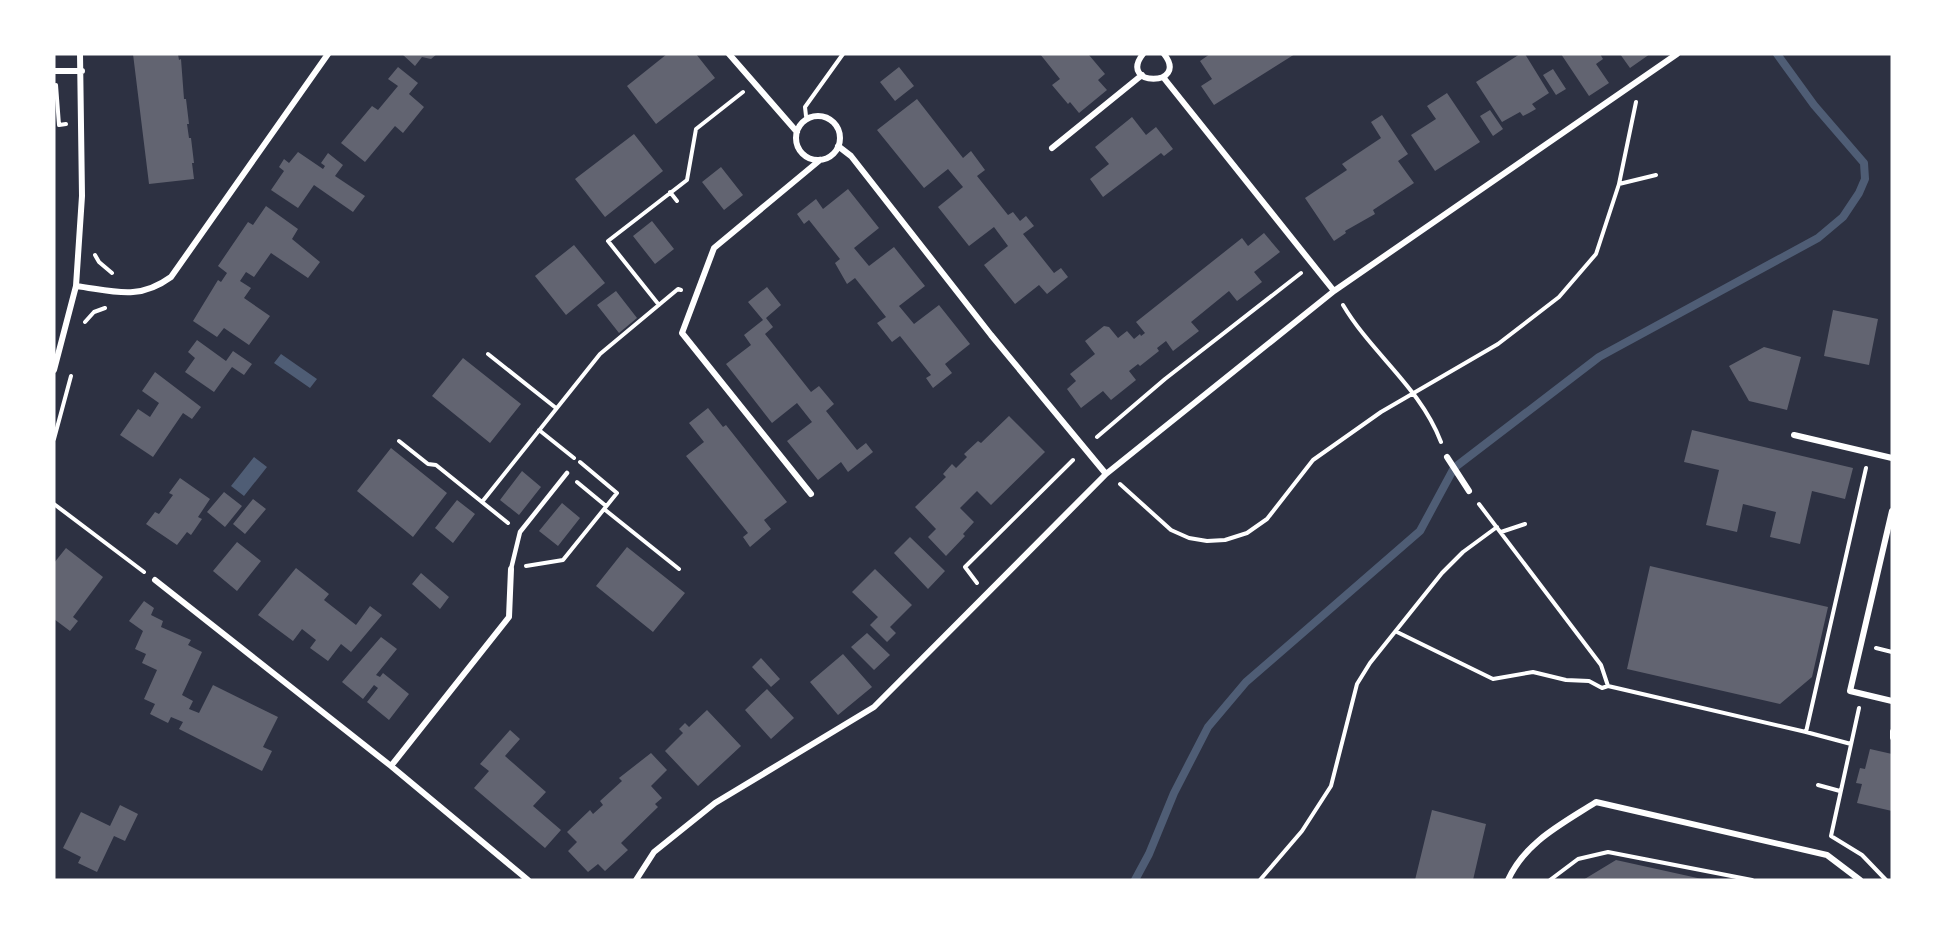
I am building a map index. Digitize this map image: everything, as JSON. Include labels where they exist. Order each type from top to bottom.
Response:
[{"type":"street","points":[[54,370],[76,286],[82,196],[80,54]]},
{"type":"street","points":[[76,286],[128,293],[144,292],[156,288],[171,277],[328,54]]},
{"type":"street","points":[[729,54],[797,132]]},
{"type":"street","points":[[1143,54],[1138,63],[1142,75],[1152,80],[1163,77],[1169,65],[1166,55]]},
{"type":"street","points":[[636,880],[654,852],[715,803],[874,707],[1106,474],[1334,291],[1677,54]]},
{"type":"street","points":[[54,71],[82,70]]},
{"type":"street","points":[[1052,148],[1142,75]]},
{"type":"street","points":[[1163,77],[1334,291]]},
{"type":"street","points":[[811,494],[682,333],[714,248],[820,160],[828,158],[838,146],[838,128],[832,121],[824,117],[806,119],[797,132],[796,140],[804,155],[820,160]]},
{"type":"street","points":[[838,146],[851,156],[991,336],[1106,474]]},
{"type":"street","points":[[1794,435],[1892,458]]},
{"type":"street","points":[[1447,456],[1469,491]]},
{"type":"street","points":[[1892,511],[1850,691],[1892,701]]},
{"type":"street","points":[[391,766],[509,616],[511,569]]},
{"type":"street","points":[[155,580],[391,766],[528,880]]},
{"type":"street","points":[[1508,880],[1515,865],[1530,846],[1596,802],[1827,855],[1860,880]]},
{"type":"lane","points":[[511,569],[520,532],[567,473]]},
{"type":"path","points":[[806,119],[805,107],[843,54]]},
{"type":"path","points":[[54,71],[57,125],[82,123]]},
{"type":"path","points":[[659,306],[609,241],[687,180],[696,129],[753,84]]},
{"type":"path","points":[[1106,474],[1124,486],[1171,530],[1198,540],[1225,540],[1246,533],[1267,519],[1313,460],[1414,392],[1498,344],[1559,297],[1596,254],[1619,184],[1636,107],[1636,98],[1627,90]]},
{"type":"path","points":[[1619,184],[1656,175]]},
{"type":"path","points":[[670,192],[677,201]]},
{"type":"path","points":[[93,249],[99,262],[116,275]]},
{"type":"path","points":[[1095,439],[1165,379],[1304,270]]},
{"type":"path","points":[[482,502],[600,354],[678,290],[696,295]]},
{"type":"path","points":[[1334,291],[1348,314],[1414,392],[1435,424],[1447,456]]},
{"type":"path","points":[[82,330],[94,312],[109,306]]},
{"type":"path","points":[[488,354],[556,408]]},
{"type":"path","points":[[54,439],[73,368]]},
{"type":"path","points":[[399,441],[428,464],[436,465],[520,532]]},
{"type":"path","points":[[1806,732],[1870,453]]},
{"type":"path","points":[[969,591],[977,582],[964,567],[1073,460]]},
{"type":"path","points":[[567,473],[606,507]]},
{"type":"path","points":[[1469,491],[1600,665],[1608,686]]},
{"type":"path","points":[[54,504],[155,580]]},
{"type":"path","points":[[511,569],[563,560],[604,509],[679,569]]},
{"type":"path","points":[[1501,532],[1525,524]]},
{"type":"path","points":[[1260,880],[1302,831],[1331,786],[1357,684],[1370,663],[1442,573],[1463,552],[1497,527]]},
{"type":"path","points":[[1397,632],[1493,679],[1533,672],[1566,680],[1589,681],[1602,688],[1608,686],[1851,744]]},
{"type":"path","points":[[1862,694],[1831,836],[1862,855],[1886,880]]},
{"type":"path","points":[[1892,731],[1892,738]]},
{"type":"path","points":[[1818,785],[1840,792]]},
{"type":"path","points":[[1550,880],[1578,859],[1608,852],[1752,880]]},
{"type":"water","points":[[281,354],[317,379],[310,388],[274,363]]},
{"type":"water","points":[[254,457],[267,467],[244,496],[231,486]]},
{"type":"building","points":[[133,54],[178,54],[179,60],[181,59],[194,179],[149,184]]},
{"type":"building","points":[[402,54],[437,54],[431,59],[422,57],[415,66]]},
{"type":"building","points":[[667,54],[696,54],[715,78],[656,124],[627,86]]},
{"type":"building","points":[[1040,54],[1091,54],[1089,55],[1105,74],[1098,80],[1107,90],[1079,113],[1052,85],[1060,79]]},
{"type":"building","points":[[1210,54],[1295,54],[1214,105],[1201,86],[1212,79],[1200,61]]},
{"type":"building","points":[[1520,54],[1525,54],[1549,93],[1532,104],[1536,109],[1523,116],[1520,112],[1502,122],[1476,82]]},
{"type":"building","points":[[1561,54],[1600,54],[1603,59],[1596,64],[1609,83],[1589,96]]},
{"type":"building","points":[[1620,54],[1650,54],[1630,68]]},
{"type":"building","points":[[398,67],[418,83],[409,94],[424,107],[403,133],[395,126],[365,162],[341,143],[372,106],[378,110],[398,86],[388,79]]},
{"type":"building","points":[[899,67],[914,86],[895,101],[880,82]]},
{"type":"building","points":[[1553,69],[1566,89],[1556,95],[1543,75]]},
{"type":"building","points":[[1447,93],[1480,142],[1435,171],[1411,135],[1436,119],[1427,106]]},
{"type":"building","points":[[917,99],[963,158],[971,151],[985,170],[977,176],[1008,215],[1013,212],[1020,221],[1026,216],[1034,226],[1023,234],[1054,273],[1061,268],[1068,277],[1047,294],[1039,285],[1015,304],[984,265],[1008,246],[994,227],[969,246],[938,207],[963,187],[948,169],[924,188],[877,130]]},
{"type":"building","points":[[1490,110],[1503,129],[1493,136],[1480,116]]},
{"type":"building","points":[[1382,115],[1408,154],[1398,161],[1414,183],[1373,210],[1375,214],[1345,231],[1346,233],[1334,241],[1305,198],[1347,170],[1342,164],[1381,138],[1371,122]]},
{"type":"building","points":[[1132,117],[1146,135],[1156,127],[1173,149],[1164,156],[1161,153],[1103,197],[1090,179],[1109,164],[1095,147]]},
{"type":"building","points":[[634,134],[663,171],[605,217],[575,179]]},
{"type":"building","points":[[298,152],[323,169],[325,166],[321,163],[328,153],[343,165],[335,176],[365,196],[353,212],[314,185],[298,208],[271,190],[284,171],[279,167],[284,159],[289,163]]},
{"type":"building","points":[[721,167],[743,195],[724,210],[702,182]]},
{"type":"building","points":[[848,189],[879,228],[854,248],[869,266],[894,247],[925,286],[899,306],[914,324],[939,305],[970,344],[945,364],[952,373],[933,388],[926,378],[931,375],[900,336],[892,342],[877,323],[886,317],[855,278],[847,284],[835,263],[840,259],[809,220],[804,224],[797,214],[816,199],[823,209]]},
{"type":"building","points":[[266,206],[298,229],[292,239],[320,262],[308,278],[271,253],[254,277],[246,272],[240,281],[251,288],[244,298],[270,316],[249,345],[224,328],[217,337],[193,321],[218,280],[221,282],[227,273],[218,266],[248,222],[253,225]]},
{"type":"building","points":[[652,221],[674,249],[655,264],[633,236]]},
{"type":"building","points":[[1264,233],[1280,252],[1254,272],[1262,282],[1237,301],[1229,291],[1191,322],[1199,331],[1173,351],[1166,341],[1157,348],[1159,351],[1140,366],[1138,364],[1129,371],[1136,380],[1111,400],[1103,391],[1081,408],[1067,389],[1076,381],[1070,374],[1095,354],[1085,341],[1104,326],[1109,327],[1118,338],[1127,331],[1134,339],[1140,334],[1141,336],[1145,333],[1136,322],[1242,238],[1248,246]]},
{"type":"building","points":[[574,245],[605,283],[566,315],[535,276]]},
{"type":"building","points":[[767,287],[781,305],[766,318],[773,327],[765,334],[811,392],[819,386],[834,404],[826,411],[857,450],[866,443],[873,452],[848,472],[841,462],[818,480],[787,441],[812,422],[797,403],[772,423],[726,364],[751,345],[744,335],[763,320],[748,302]]},
{"type":"building","points":[[616,291],[637,318],[619,333],[597,305]]},
{"type":"building","points":[[1833,310],[1878,319],[1869,365],[1824,356]]},
{"type":"building","points":[[197,340],[226,361],[233,351],[252,364],[244,375],[232,367],[214,392],[185,372],[195,358],[188,352]]},
{"type":"building","points":[[1764,347],[1801,357],[1787,410],[1749,401],[1729,366]]},
{"type":"building","points":[[463,358],[521,404],[490,443],[432,396]]},
{"type":"building","points":[[155,372],[201,407],[192,419],[183,413],[153,457],[120,435],[138,409],[150,417],[159,403],[142,391]]},
{"type":"building","points":[[708,408],[723,427],[726,425],[787,502],[764,520],[771,529],[750,547],[743,537],[748,533],[686,456],[704,442],[689,423]]},
{"type":"building","points":[[1009,416],[1045,452],[991,505],[977,491],[960,508],[974,522],[963,534],[965,536],[946,556],[928,537],[936,529],[915,507],[946,477],[943,474],[952,464],[956,468],[967,457],[964,454],[978,441],[981,443]]},
{"type":"building","points":[[1692,430],[1853,468],[1845,499],[1812,491],[1800,544],[1770,537],[1776,512],[1743,504],[1737,532],[1706,525],[1719,470],[1684,462]]},
{"type":"building","points":[[391,448],[447,493],[413,537],[357,491]]},
{"type":"building","points":[[522,471],[541,487],[519,515],[500,500]]},
{"type":"building","points":[[180,478],[210,499],[198,517],[202,519],[191,535],[187,532],[177,545],[146,524],[155,512],[159,514],[173,495],[169,493]]},
{"type":"building","points":[[224,492],[242,506],[225,527],[207,512]]},
{"type":"building","points":[[253,499],[266,509],[245,534],[233,524]]},
{"type":"building","points":[[457,500],[475,514],[453,543],[435,528]]},
{"type":"building","points":[[562,503],[580,518],[558,546],[539,531]]},
{"type":"building","points":[[910,537],[945,571],[928,589],[894,553]]},
{"type":"building","points":[[237,542],[261,561],[237,591],[213,571]]},
{"type":"building","points":[[627,547],[685,593],[653,632],[596,586]]},
{"type":"building","points":[[66,548],[103,577],[73,617],[78,621],[70,631],[54,619],[54,563]]},
{"type":"building","points":[[1650,566],[1828,607],[1812,677],[1780,704],[1627,669]]},
{"type":"building","points":[[296,568],[329,594],[324,600],[356,625],[370,606],[382,615],[351,652],[341,644],[328,661],[310,648],[316,640],[302,629],[293,641],[258,615]]},
{"type":"building","points":[[875,569],[912,605],[890,627],[896,633],[887,642],[870,625],[878,617],[852,592]]},
{"type":"building","points":[[421,573],[449,597],[440,609],[412,584]]},
{"type":"building","points":[[144,601],[154,608],[151,615],[163,621],[161,627],[191,640],[188,645],[202,652],[182,695],[193,701],[189,709],[199,713],[213,685],[278,717],[263,747],[272,751],[262,771],[179,729],[183,722],[171,717],[168,723],[150,714],[155,704],[144,699],[157,670],[142,663],[146,654],[135,649],[143,631],[129,621]]},
{"type":"building","points":[[867,633],[890,655],[874,670],[851,647]]},
{"type":"building","points":[[381,637],[397,649],[376,675],[380,677],[383,673],[409,694],[389,720],[367,702],[378,688],[374,685],[363,699],[342,682]]},
{"type":"building","points":[[843,654],[872,687],[838,715],[810,682]]},
{"type":"building","points":[[761,658],[780,679],[771,687],[752,667]]},
{"type":"building","points":[[767,689],[794,718],[771,739],[745,710]]},
{"type":"building","points":[[707,710],[741,746],[698,786],[665,751],[683,733],[679,729],[685,723],[689,727]]},
{"type":"building","points":[[510,730],[520,739],[505,756],[546,792],[533,806],[561,830],[545,848],[474,788],[489,771],[480,764]]},
{"type":"building","points":[[1870,749],[1892,754],[1892,811],[1857,803],[1862,784],[1856,783],[1860,768],[1865,769]]},
{"type":"building","points":[[651,753],[667,770],[651,786],[662,798],[655,804],[658,807],[621,843],[628,850],[605,871],[598,864],[588,872],[568,851],[577,842],[567,832],[590,810],[593,814],[603,805],[600,801],[622,781],[619,778]]},
{"type":"building","points":[[120,805],[138,814],[125,841],[114,836],[97,872],[78,863],[81,857],[63,848],[81,812],[110,826]]},
{"type":"building","points":[[1432,810],[1486,824],[1473,880],[1415,880]]},
{"type":"building","points":[[1616,860],[1702,879],[1702,880],[1583,880]]},
{"type":"waterway","points":[[1135,880],[1149,854],[1174,793],[1208,727],[1246,682],[1420,531],[1454,468],[1599,357],[1818,238],[1843,217],[1859,193],[1865,179],[1864,163],[1814,105],[1777,54]]}]
